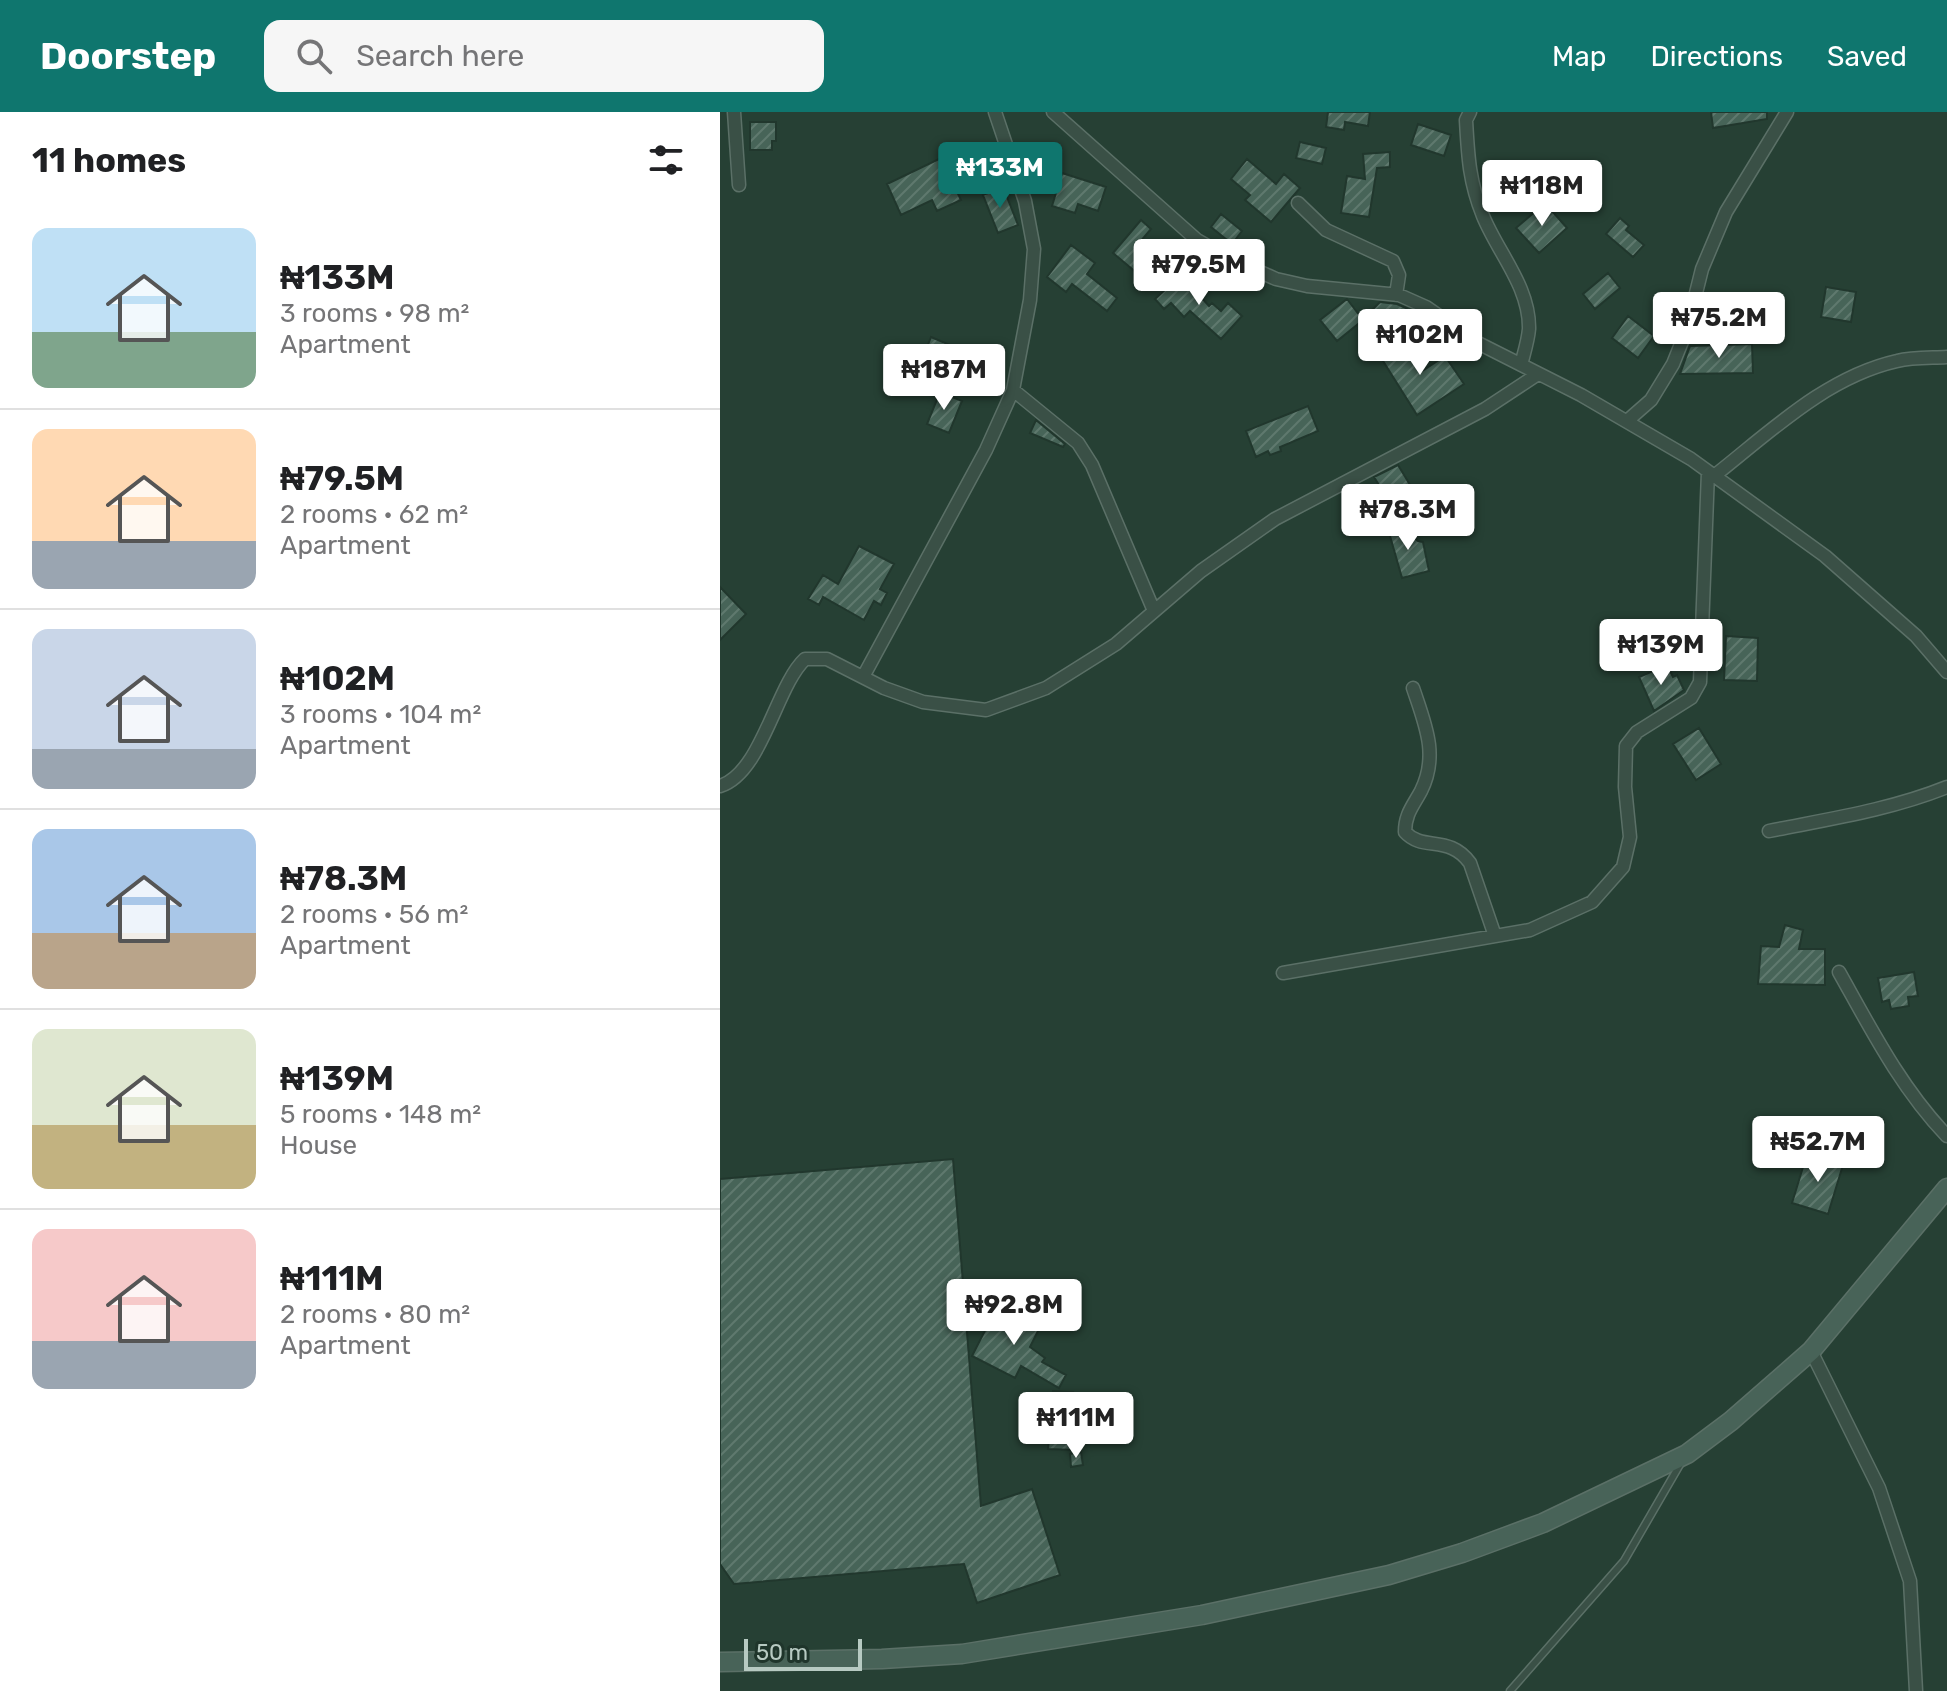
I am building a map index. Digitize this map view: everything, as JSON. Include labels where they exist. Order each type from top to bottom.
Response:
[{"type":"street","points":[[734,112],[739,185]]},
{"type":"street","points":[[863,677],[986,450],[1013,390],[1030,300],[1034,249],[1025,201],[995,112]]},
{"type":"street","points":[[1053,112],[1197,240],[1227,257],[1276,279],[1307,286],[1396,295],[1426,307],[1478,343],[1627,421],[1711,474],[1825,556],[1942,660],[1947,672]]},
{"type":"street","points":[[1470,112],[1466,120],[1469,176],[1484,218],[1523,295],[1528,315],[1529,332],[1521,365]]},
{"type":"street","points":[[1627,421],[1651,400],[1673,364],[1687,329],[1702,269],[1726,212],[1787,112]]},
{"type":"street","points":[[1298,203],[1326,230],[1393,261],[1399,275],[1396,295]]},
{"type":"street","points":[[1711,474],[1800,408],[1866,370],[1900,360],[1947,357]]},
{"type":"street","points":[[720,786],[745,765],[772,720],[796,667],[805,659],[827,659],[884,688],[923,702],[986,710],[1046,688],[1116,644],[1201,571],[1275,519],[1485,409],[1538,374]]},
{"type":"street","points":[[1013,390],[1078,443],[1092,465],[1154,611]]},
{"type":"street","points":[[1283,973],[1530,930],[1592,902],[1623,867],[1630,837],[1625,787],[1626,746],[1637,732],[1691,698],[1700,682],[1711,474]]},
{"type":"street","points":[[1413,688],[1432,746],[1430,769],[1408,812],[1405,832],[1410,838],[1449,846],[1462,852],[1470,863],[1495,936]]},
{"type":"street","points":[[1769,831],[1868,812],[1918,799],[1947,787]]},
{"type":"street","points":[[1839,972],[1892,1064],[1924,1111],[1947,1136]]},
{"type":"street","points":[[720,1662],[962,1654],[1202,1615],[1373,1579],[1462,1553],[1543,1523],[1687,1454],[1731,1421],[1811,1351],[1947,1188]]},
{"type":"street","points":[[1811,1351],[1879,1488],[1910,1581],[1916,1691]]},
{"type":"lane","points":[[1510,1691],[1624,1561],[1687,1454]]},
{"type":"building","points":[[1328,112],[1370,112],[1368,126],[1345,122],[1344,130],[1326,127]]},
{"type":"building","points":[[1711,112],[1767,112],[1767,119],[1713,128]]},
{"type":"building","points":[[750,122],[776,122],[776,141],[772,141],[772,150],[750,150]]},
{"type":"building","points":[[1418,124],[1451,135],[1444,156],[1411,145]]},
{"type":"building","points":[[1300,142],[1326,148],[1322,164],[1296,158]]},
{"type":"building","points":[[1390,152],[1390,167],[1377,168],[1369,217],[1341,213],[1347,176],[1365,179],[1363,154]]},
{"type":"building","points":[[941,158],[961,200],[937,211],[932,200],[901,215],[887,184]]},
{"type":"building","points":[[1247,159],[1276,184],[1284,174],[1300,188],[1271,222],[1245,200],[1250,195],[1231,179]]},
{"type":"building","points":[[1062,173],[1106,187],[1098,211],[1078,204],[1075,213],[1052,206]]},
{"type":"building","points":[[1003,187],[1018,225],[998,233],[983,195]]},
{"type":"building","points":[[1545,203],[1567,228],[1539,253],[1516,228]]},
{"type":"building","points":[[1221,214],[1242,231],[1232,244],[1211,227]]},
{"type":"building","points":[[1620,218],[1629,226],[1626,230],[1644,245],[1633,257],[1606,234]]},
{"type":"building","points":[[1141,220],[1151,229],[1139,243],[1160,260],[1144,279],[1113,253]]},
{"type":"building","points":[[1071,245],[1095,263],[1087,274],[1117,298],[1107,311],[1072,284],[1066,292],[1047,277]]},
{"type":"building","points":[[1608,273],[1620,288],[1595,309],[1583,294]]},
{"type":"building","points":[[1181,275],[1209,306],[1212,303],[1221,311],[1228,303],[1242,316],[1221,339],[1190,311],[1184,317],[1171,303],[1164,309],[1155,299]]},
{"type":"building","points":[[1826,287],[1856,292],[1851,322],[1821,317]]},
{"type":"building","points":[[1347,299],[1363,320],[1337,341],[1320,320]]},
{"type":"building","points":[[1380,302],[1397,304],[1414,317],[1393,334],[1373,309]]},
{"type":"building","points":[[1628,316],[1654,336],[1638,358],[1612,338]]},
{"type":"building","points":[[931,337],[957,348],[953,359],[957,360],[948,382],[918,370]]},
{"type":"building","points":[[1400,338],[1422,371],[1445,356],[1464,384],[1417,415],[1378,353]]},
{"type":"building","points":[[1752,344],[1753,373],[1680,374],[1690,346]]},
{"type":"building","points":[[940,392],[962,401],[949,433],[927,424]]},
{"type":"building","points":[[1308,406],[1318,431],[1280,447],[1281,451],[1270,455],[1268,451],[1256,457],[1246,431]]},
{"type":"building","points":[[1036,420],[1065,444],[1063,447],[1030,433]]},
{"type":"building","points":[[1398,465],[1424,508],[1402,522],[1374,477]]},
{"type":"building","points":[[1399,524],[1423,542],[1429,571],[1402,578],[1388,529]]},
{"type":"building","points":[[859,546],[894,564],[880,589],[887,593],[881,605],[874,601],[864,620],[823,597],[819,605],[808,599],[823,575],[838,584]]},
{"type":"building","points":[[720,587],[746,614],[720,640]]},
{"type":"building","points":[[1726,636],[1758,638],[1757,681],[1724,680]]},
{"type":"building","points":[[1667,665],[1673,677],[1677,675],[1684,690],[1654,711],[1639,677]]},
{"type":"building","points":[[1699,728],[1721,764],[1696,780],[1673,744]]},
{"type":"building","points":[[1785,925],[1803,930],[1799,949],[1825,949],[1825,985],[1758,984],[1761,946],[1779,947]]},
{"type":"building","points":[[1914,972],[1918,996],[1908,997],[1909,1006],[1891,1009],[1889,1000],[1882,1002],[1878,978]]},
{"type":"building","points":[[1807,1154],[1843,1165],[1828,1214],[1792,1203]]},
{"type":"building","points":[[953,1159],[981,1506],[1032,1489],[1060,1575],[977,1603],[964,1564],[734,1584],[720,1564],[720,1179]]},
{"type":"building","points":[[998,1305],[1040,1327],[1030,1347],[1045,1358],[1042,1362],[1066,1375],[1059,1388],[1021,1366],[1015,1378],[972,1356]]},
{"type":"building","points":[[1053,1391],[1073,1392],[1075,1450],[1048,1449]]},
{"type":"building","points":[[1081,1452],[1083,1465],[1071,1467],[1070,1454]]}]
